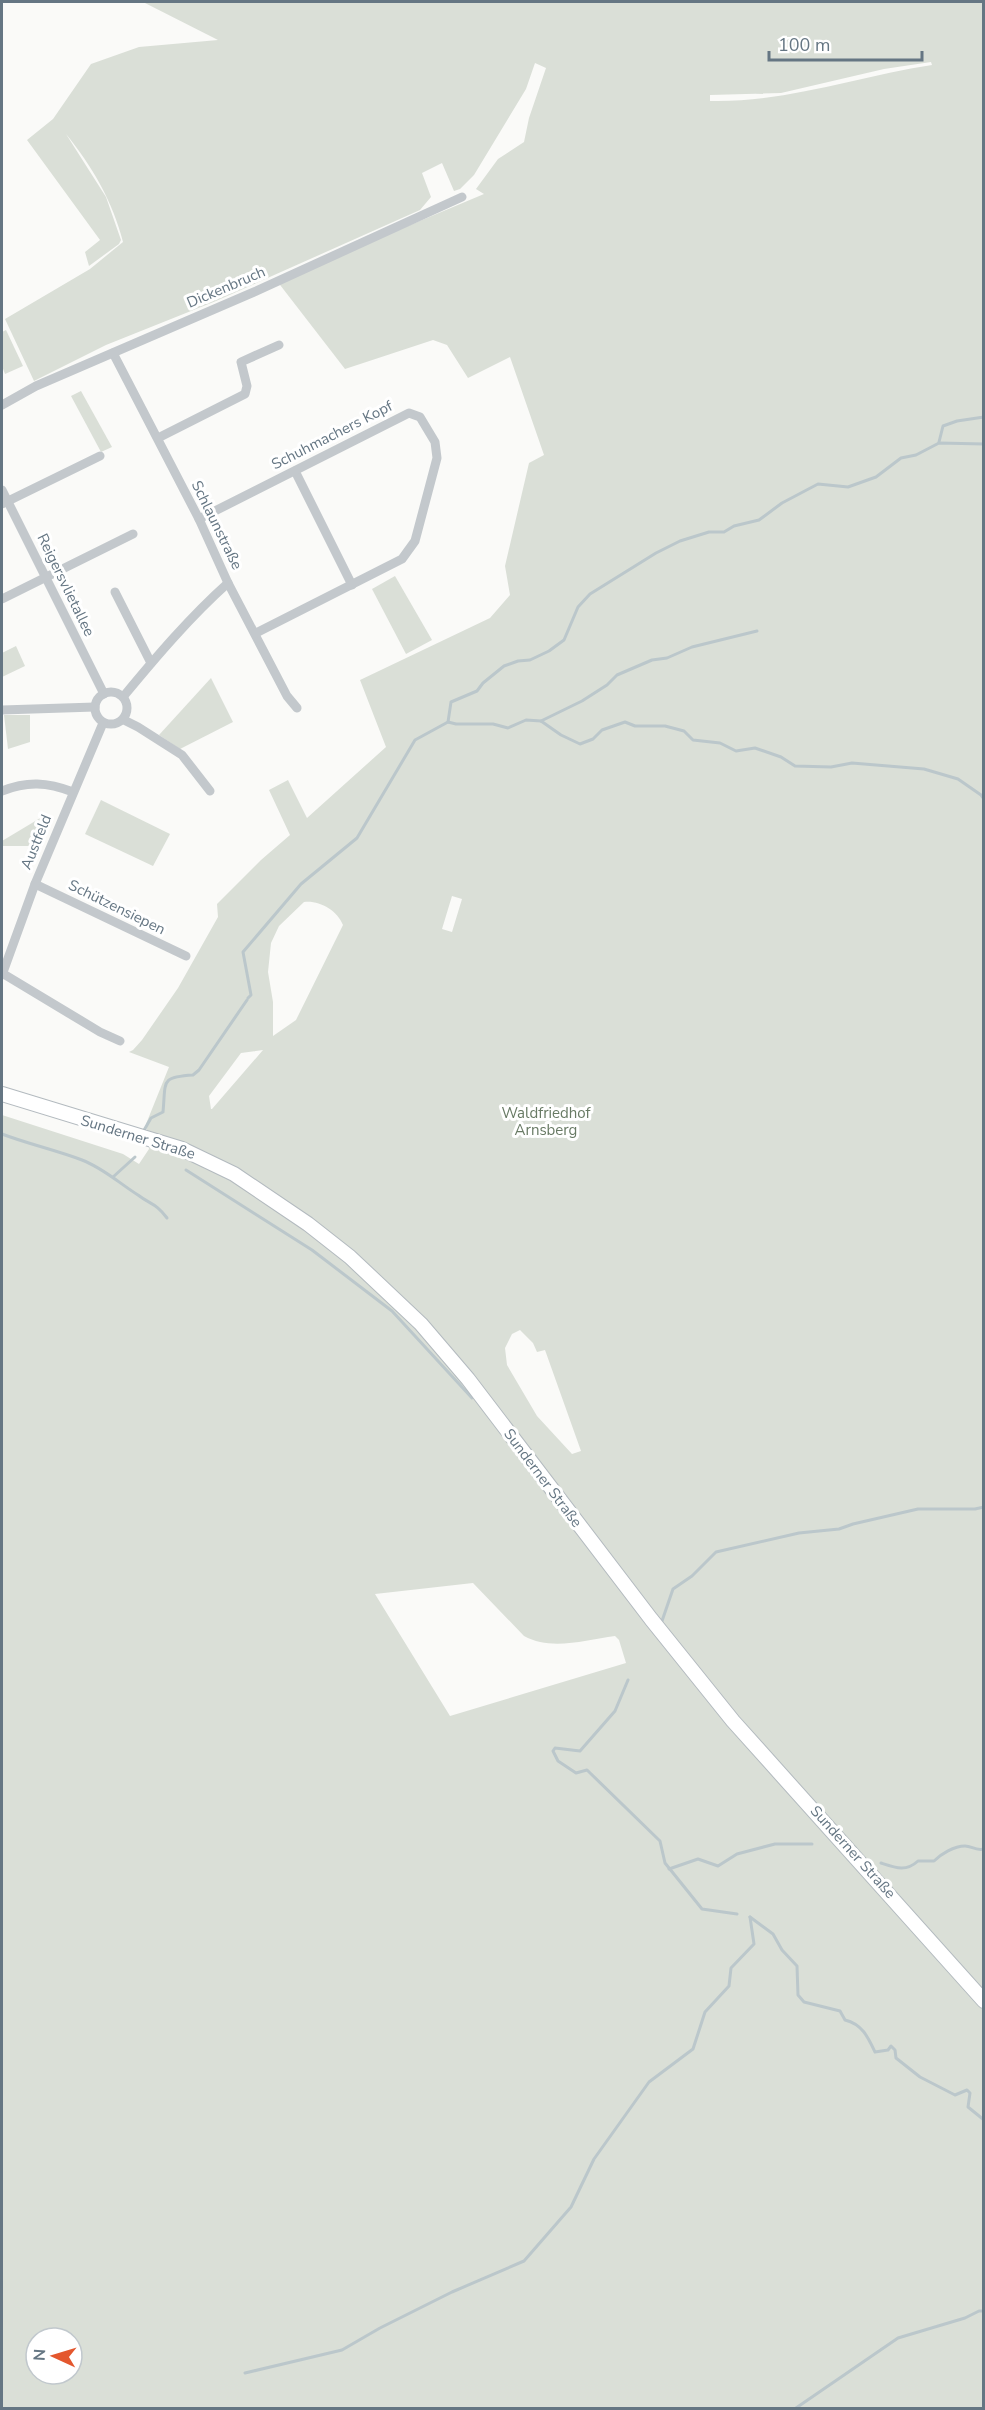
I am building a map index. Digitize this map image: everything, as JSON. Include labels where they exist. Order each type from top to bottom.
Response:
[{"type":"main road","name":"Sunderner Straße","points":[[2,1094],[182,1149],[204,1158],[264,1193],[308,1224],[395,1298],[421,1324],[468,1379],[651,1619],[733,1721],[984,2001]]},
{"type":"street","name":"Dickenbruch","points":[[2,405],[36,386],[254,292],[462,197]]},
{"type":"street","points":[[158,438],[245,394],[248,386],[241,362],[279,345]]},
{"type":"street","name":"Schlaunstraße","points":[[113,353],[199,519],[228,583],[287,696],[297,708]]},
{"type":"street","name":"Schuhmachers Kopf","points":[[199,519],[409,413],[420,417],[435,442],[436,463],[411,549],[397,563],[256,633]]},
{"type":"street","points":[[4,503],[99,456]]},
{"type":"street","points":[[295,471],[352,585]]},
{"type":"street","name":"Reigersvlietallee","points":[[2,490],[4,503],[46,577],[104,694]]},
{"type":"street","points":[[2,599],[133,534]]},
{"type":"street","points":[[123,697],[151,663],[210,599],[228,583]]},
{"type":"street","points":[[115,592],[151,663]]},
{"type":"street","points":[[116,693],[123,697],[128,711],[124,720],[114,725],[103,723],[96,714],[95,707],[99,698],[104,694],[116,693]]},
{"type":"street","points":[[2,710],[63,710],[95,707]]},
{"type":"street","points":[[124,720],[182,755],[210,791]]},
{"type":"street","name":"Austfeld","points":[[2,974],[35,884],[103,723]]},
{"type":"street","points":[[2,791],[35,783],[55,785],[73,792]]},
{"type":"street","name":"Schützensiepen","points":[[35,884],[186,956]]},
{"type":"street","points":[[2,974],[100,1032],[120,1041]]},
{"type":"green space","name":"Waldfriedhof Arnsberg","points":[[143,2],[983,2],[983,2408],[2,2408],[2,1115],[123,1154],[139,1164],[149,1149],[146,1124],[169,1067],[129,1052],[142,1040],[178,988],[218,917],[217,904],[290,835],[269,790],[288,780],[307,818],[386,747],[360,680],[490,618],[510,595],[505,566],[529,463],[544,455],[510,357],[468,378],[447,345],[433,340],[345,369],[277,281],[484,194],[476,189],[498,159],[524,142],[529,118],[546,68],[535,63],[526,89],[474,175],[460,189],[454,191],[442,163],[422,173],[431,197],[420,210],[216,301],[106,345],[34,381],[5,319],[90,269],[123,242],[114,213],[106,197],[121,240],[119,244],[89,266],[85,252],[100,240],[27,140],[53,119],[91,64],[139,47],[218,40]],"holes":[[[931,62],[932,65],[766,98],[710,101],[710,95],[781,93],[884,69]],[[66,134],[84,159],[106,197]],[[452,896],[462,899],[452,932],[442,929]],[[304,902],[327,907],[343,925],[296,1020],[273,1036],[273,1002],[268,972],[271,943],[279,926]],[[263,1050],[212,1109],[211,1109],[209,1096],[241,1053]],[[520,1330],[533,1343],[537,1352],[545,1350],[581,1451],[572,1454],[537,1416],[507,1365],[505,1348],[512,1334]],[[473,1583],[524,1636],[545,1643],[557,1644],[615,1636],[619,1640],[626,1663],[450,1716],[375,1594]]]},
{"type":"green space","points":[[6,330],[23,366],[5,374],[2,366],[2,332]]},
{"type":"green space","points":[[81,391],[112,447],[101,452],[71,396]]},
{"type":"green space","points":[[395,576],[432,640],[406,654],[372,589]]},
{"type":"green space","points":[[16,646],[25,666],[2,677],[2,653]]},
{"type":"green space","points":[[211,678],[233,722],[180,749],[159,735]]},
{"type":"green space","points":[[4,715],[30,715],[30,742],[8,749]]},
{"type":"green space","points":[[101,800],[170,834],[153,866],[85,834]]},
{"type":"green space","points":[[42,817],[51,819],[41,846],[2,846],[2,841]]},
{"type":"waterway","points":[[939,442],[943,426],[957,421],[984,417]]},
{"type":"waterway","points":[[448,722],[451,702],[477,691],[504,666],[530,660],[549,651],[564,640],[578,607],[590,594],[656,553],[680,541],[709,532],[724,532],[734,526],[759,520],[782,503],[818,484],[848,487],[876,477],[901,458],[916,455],[939,443],[984,444]]},
{"type":"waterway","points":[[541,721],[582,701],[607,685],[617,675],[652,660],[667,658],[692,647],[757,631]]},
{"type":"waterway","points":[[248,998],[251,995],[243,952],[301,884],[357,838],[415,740],[448,722],[493,724],[508,728],[526,720],[541,721],[561,735],[580,744],[593,739],[602,730],[625,722],[635,726],[665,726],[684,731],[693,740],[720,743],[736,751],[755,748],[781,757],[795,766],[831,767],[852,763],[924,769],[958,779],[984,799]]},
{"type":"waterway","points":[[143,1132],[151,1118],[163,1112],[165,1087],[170,1079],[193,1075],[199,1070],[247,1000]]},
{"type":"waterway","points":[[2,1134],[90,1163],[156,1207],[167,1218]]},
{"type":"waterway","points":[[113,1177],[135,1157]]},
{"type":"waterway","points":[[186,1170],[312,1250],[392,1311],[472,1398]]},
{"type":"waterway","points":[[662,1621],[673,1589],[692,1576],[716,1552],[799,1533],[839,1529],[918,1509],[984,1507]]},
{"type":"waterway","points":[[628,1680],[615,1711],[580,1751],[555,1748],[553,1751],[558,1761],[576,1773],[587,1770],[660,1841],[665,1863],[702,1909],[737,1914]]},
{"type":"waterway","points":[[669,1869],[698,1859],[718,1866],[737,1854],[775,1844],[812,1844]]},
{"type":"waterway","points":[[881,1863],[905,1868],[918,1861],[934,1861],[957,1847],[984,1849]]},
{"type":"waterway","points":[[750,1917],[773,1934],[782,1950],[797,1966],[798,1995],[804,2002],[840,2011],[845,2020],[864,2032],[875,2052],[888,2050],[891,2046],[895,2050],[896,2058],[920,2077],[955,2095],[967,2090],[970,2093],[968,2107],[984,2120]]},
{"type":"waterway","points":[[245,2373],[342,2350],[452,2292],[524,2261],[571,2207],[594,2159],[649,2082],[693,2049],[705,2012],[729,1986],[731,1968],[754,1944],[750,1917]]},
{"type":"waterway","points":[[796,2408],[898,2338],[984,2311]]}]
